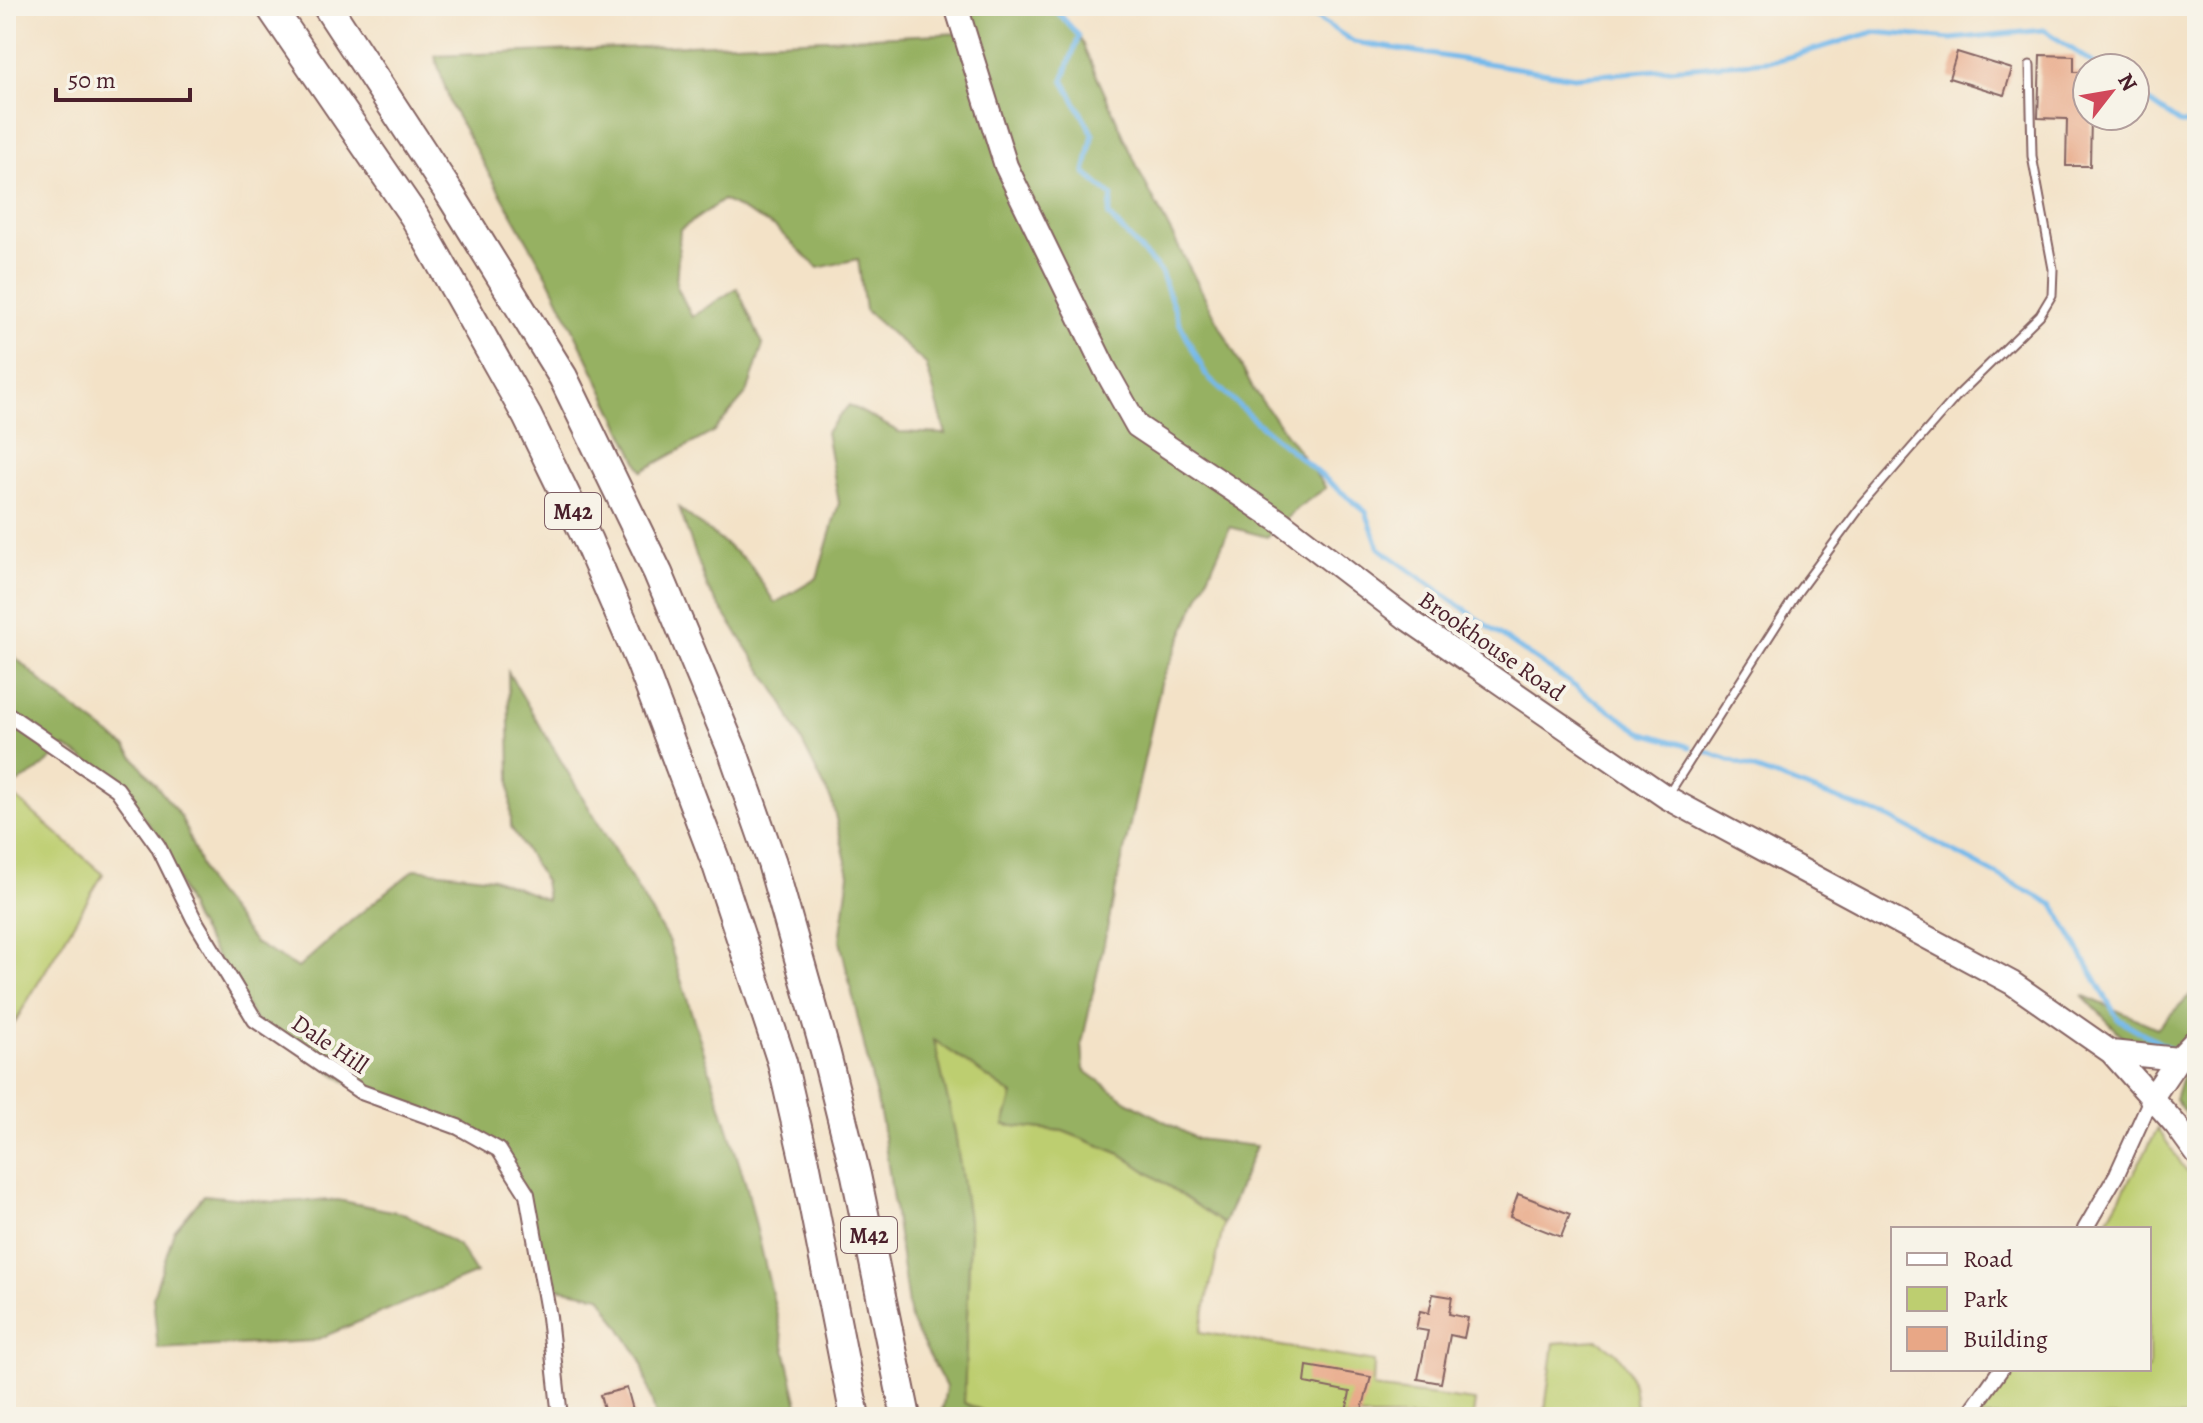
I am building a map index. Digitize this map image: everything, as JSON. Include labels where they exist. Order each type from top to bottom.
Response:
[{"type":"highway","name":"M42","points":[[270,6],[422,229],[527,416],[588,541],[641,664],[717,865],[782,1062],[855,1417]]},
{"type":"highway","name":"M42","points":[[327,6],[450,194],[563,377],[658,573],[733,752],[772,863],[826,1054],[856,1175],[906,1417]]},
{"type":"street","name":"Brookhouse Road","points":[[956,6],[1006,166],[1105,369],[1137,426],[1282,523],[1406,618],[1666,797],[2012,983],[2111,1052],[2176,1125],[2197,1154]]},
{"type":"street","name":"Dale Hill","points":[[6,713],[117,789],[158,846],[194,919],[255,1020],[361,1092],[458,1127],[499,1150],[527,1194],[549,1317],[560,1417]]},
{"type":"street","points":[[2086,1227],[2117,1174],[2151,1099],[2178,1059],[2197,1039]]},
{"type":"street","points":[[2111,1052],[2178,1059]]},
{"type":"street","points":[[1967,1417],[2000,1371]]},
{"type":"lane","points":[[1666,797],[1797,593],[1863,504],[1956,397],[2040,315],[2052,295],[2053,269],[2032,156],[2030,65]]},
{"type":"green space","points":[[956,6],[1055,6],[1079,36],[1142,177],[1253,389],[1326,488],[1297,508],[1267,537],[1230,527],[1161,683],[1082,1043],[1084,1070],[1127,1101],[1197,1139],[1256,1146],[1224,1224],[1121,1154],[1063,1131],[1004,1125],[1013,1095],[934,1040],[955,1132],[970,1233],[964,1403],[997,1417],[941,1417],[946,1387],[910,1319],[882,1123],[840,941],[849,874],[832,802],[779,696],[708,589],[679,508],[748,562],[775,603],[817,578],[839,503],[826,432],[849,405],[899,432],[946,434],[926,364],[865,310],[858,259],[818,268],[775,227],[723,200],[680,230],[676,285],[692,317],[737,288],[763,345],[747,393],[713,432],[642,471],[550,281],[451,106],[435,56],[963,33]]},
{"type":"green space","points":[[6,649],[59,697],[126,747],[181,817],[208,884],[255,943],[298,968],[415,869],[493,878],[547,900],[544,880],[511,827],[508,672],[669,942],[747,1188],[801,1417],[656,1417],[641,1360],[600,1296],[541,1285],[527,1194],[499,1150],[361,1092],[255,1020],[194,919],[159,837],[108,774],[65,747],[36,772],[6,789]]},
{"type":"green space","points":[[6,789],[103,874],[6,1037]]},
{"type":"green space","points":[[2197,988],[2197,1130],[2175,1099],[2185,1067],[2174,1057],[2127,1041],[2082,995],[2157,1028]]},
{"type":"green space","points":[[934,1039],[1013,1095],[1004,1125],[1063,1131],[1121,1154],[1224,1224],[1200,1332],[1374,1362],[1373,1388],[1475,1401],[1473,1417],[997,1417],[964,1403],[970,1233]]},
{"type":"green space","points":[[2158,1129],[2197,1187],[2197,1417],[1979,1417],[2014,1371],[2151,1371],[2151,1227],[2103,1227]]},
{"type":"green space","points":[[204,1195],[274,1202],[338,1200],[406,1214],[459,1246],[476,1273],[313,1341],[158,1349],[153,1297],[174,1231]]},
{"type":"green space","points":[[1598,1340],[1625,1363],[1632,1382],[1637,1417],[1544,1417],[1554,1343]]},
{"type":"building","points":[[1957,52],[2012,69],[2004,95],[1949,78]]},
{"type":"building","points":[[2040,55],[2071,56],[2071,132],[2091,132],[2090,166],[2066,166],[2067,119],[2038,118]]},
{"type":"building","points":[[1518,1194],[1570,1214],[1561,1237],[1510,1217]]},
{"type":"building","points":[[1433,1294],[1452,1297],[1449,1314],[1468,1318],[1464,1338],[1450,1335],[1441,1383],[1418,1379],[1428,1331],[1416,1329],[1420,1311],[1429,1313]]},
{"type":"building","points":[[1307,1366],[1371,1377],[1360,1417],[1345,1417],[1350,1392],[1305,1383]]},
{"type":"building","points":[[627,1388],[635,1417],[606,1417],[600,1395]]},
{"type":"waterway","points":[[1052,6],[1079,36],[1063,80],[1093,134],[1085,173],[1112,196],[1109,216],[1161,272],[1179,322],[1206,375],[1255,421],[1366,512],[1379,548],[1641,732],[1690,747]]},
{"type":"waterway","points":[[1298,6],[1354,42],[1574,77],[1778,60],[1874,32],[1951,39],[2044,30],[2076,52]]},
{"type":"waterway","points":[[2151,103],[2180,123],[2197,123]]},
{"type":"waterway","points":[[1707,752],[1890,818],[2054,905],[2118,1019],[2170,1049]]},
{"type":"waterway","points":[[2192,1064],[2197,1067]]}]
